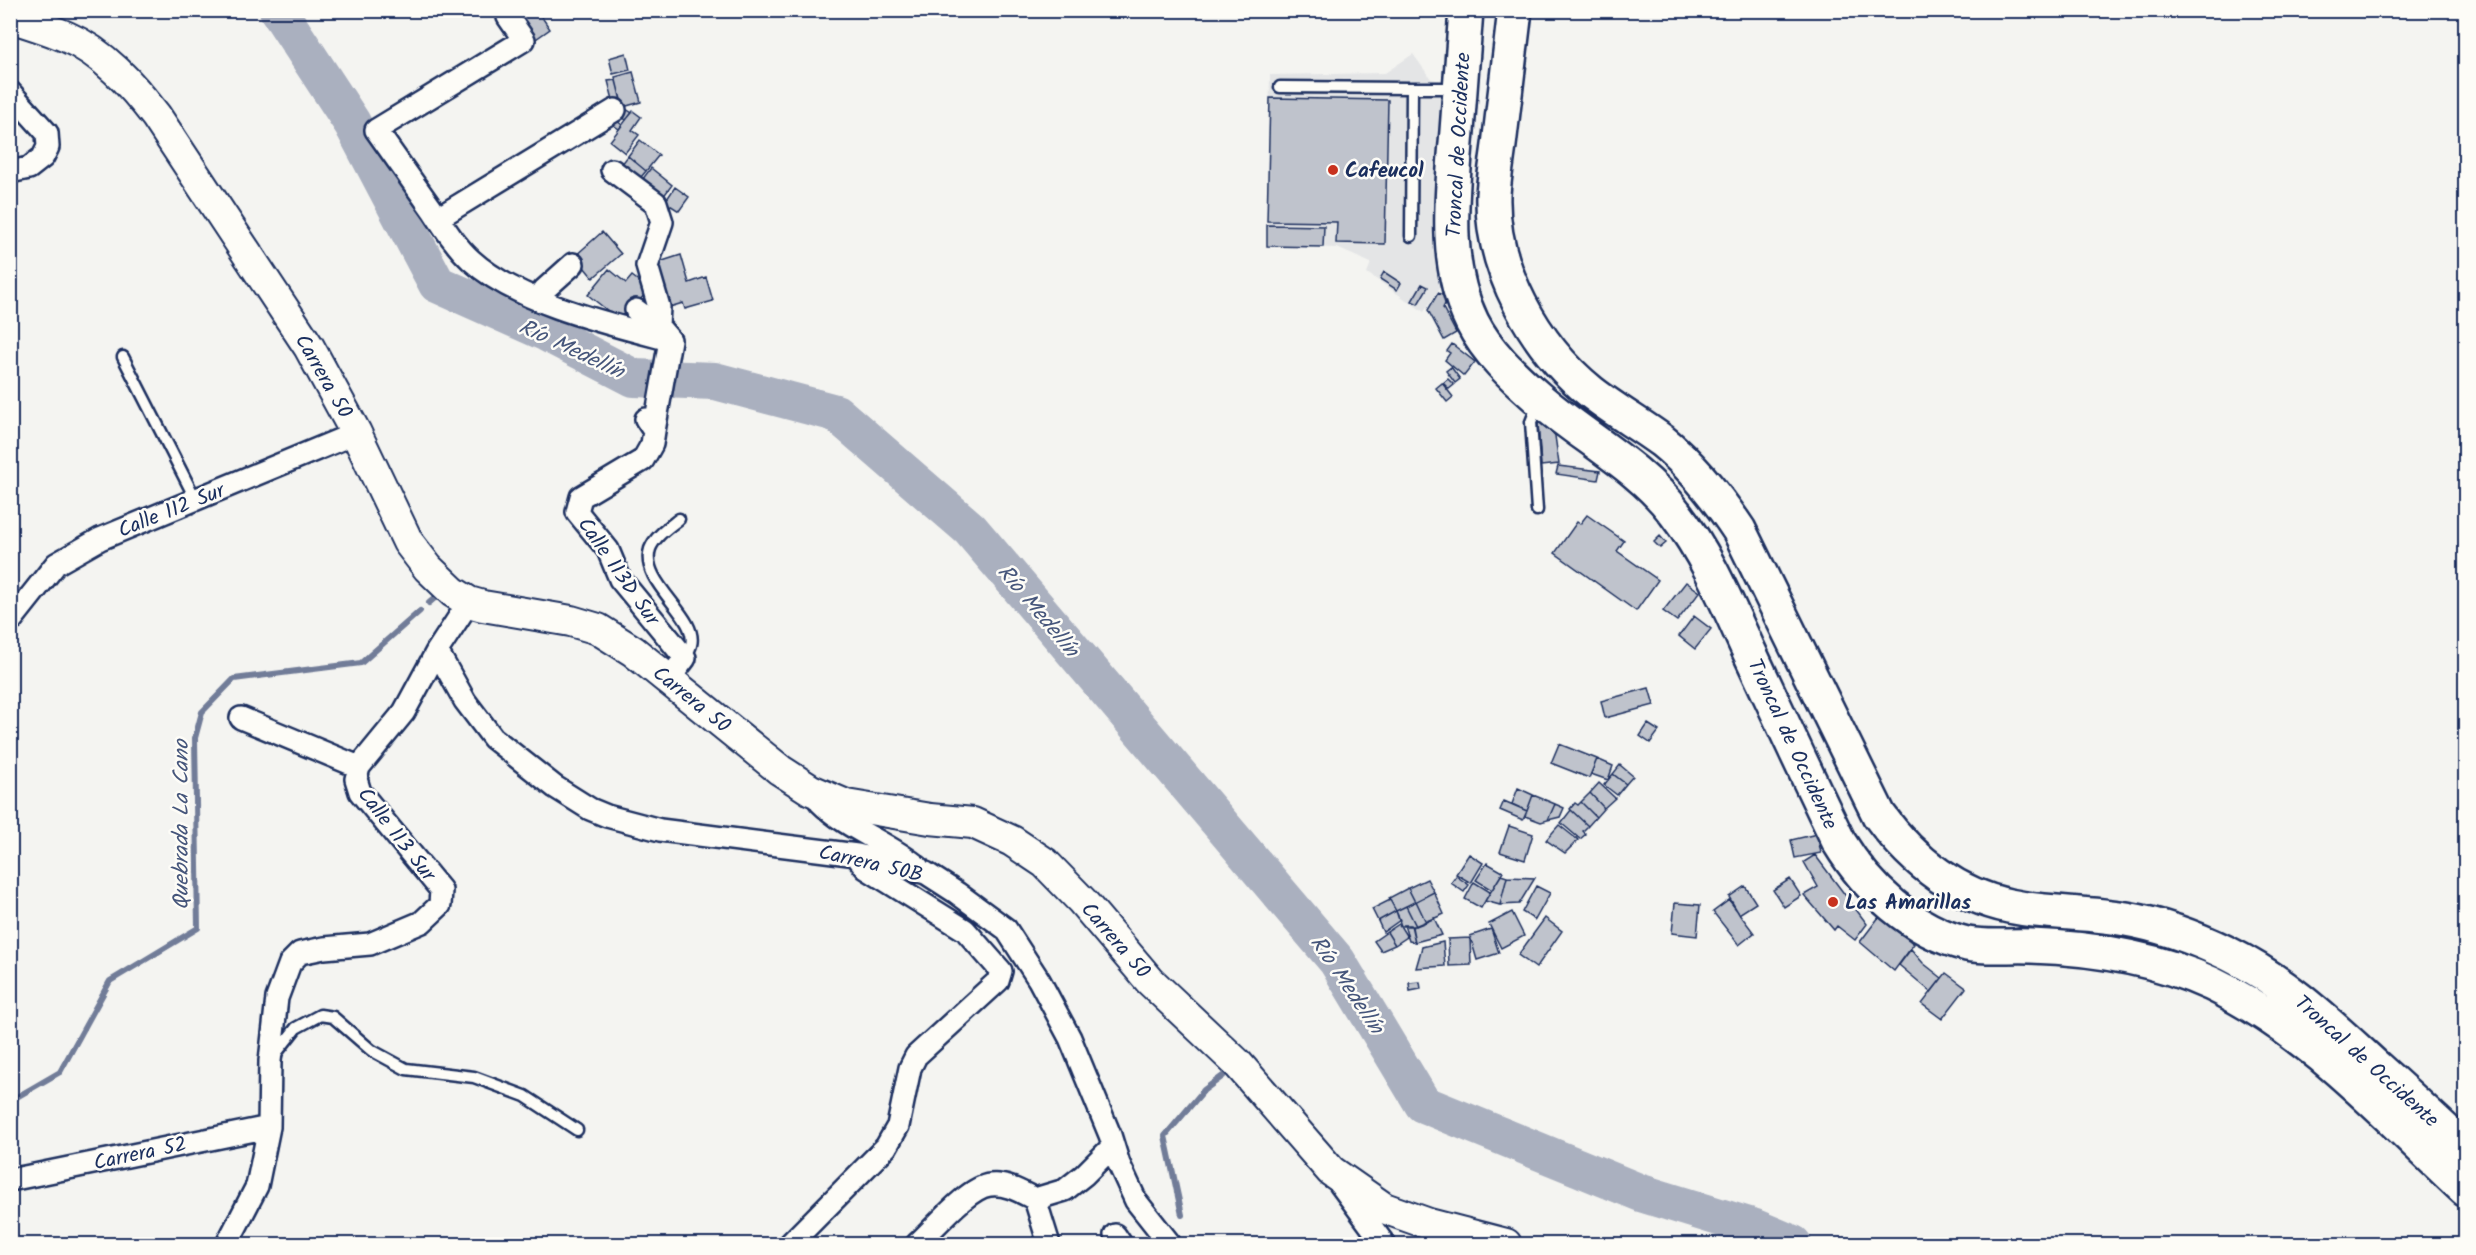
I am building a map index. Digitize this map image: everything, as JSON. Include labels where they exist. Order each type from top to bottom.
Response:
[{"type":"highway","name":"Troncal de Occidente","points":[[1466,10],[1451,206],[1453,252],[1461,295],[1472,322],[1496,358],[1540,400],[1630,469],[1674,511],[1697,545],[1727,604],[1839,842],[1854,867],[1891,905],[1942,936],[1969,944],[2032,946],[2102,953],[2159,964],[2213,985],[2247,1003],[2292,1033],[2365,1092],[2466,1190]]},
{"type":"highway","name":"Troncal de Occidente","points":[[1515,10],[1493,196],[1496,228],[1503,258],[1520,302],[1535,331],[1568,371],[1592,392],[1663,442],[1694,470],[1717,498],[1739,530],[1878,815],[1899,842],[1923,865],[1950,884],[1980,898],[2010,906],[2124,918],[2154,924],[2230,954],[2313,1008],[2466,1150]]},
{"type":"main road","name":"Carrera 50","points":[[10,16],[69,38],[104,59],[133,87],[162,125],[309,347],[356,433],[408,542],[428,568],[453,592],[469,602],[571,621],[598,629],[633,651],[677,668],[730,731],[810,790],[846,805],[930,819],[973,823],[1012,841],[1046,863],[1082,901],[1150,981],[1238,1064],[1331,1171],[1384,1208],[1429,1224],[1506,1245]]},
{"type":"street","points":[[510,10],[508,17],[524,40],[376,130],[470,259],[496,280],[617,327],[664,333]]},
{"type":"street","points":[[10,92],[47,133],[48,147],[43,157],[29,168],[10,172]]},
{"type":"street","points":[[438,218],[615,111]]},
{"type":"street","points":[[612,170],[656,203],[662,222],[647,266],[664,333]]},
{"type":"street","points":[[540,299],[544,290],[573,264]]},
{"type":"street","points":[[636,310],[664,333]]},
{"type":"street","name":"Calle 113D Sur","points":[[664,333],[659,399],[650,425],[652,444],[643,460],[581,497],[577,512],[608,550],[620,579],[677,668]]},
{"type":"street","name":"Calle 112 Sur","points":[[10,621],[56,564],[100,539],[356,433]]},
{"type":"street","name":"Calle 113 Sur","points":[[227,1245],[257,1186],[269,1127],[270,1061],[277,998],[290,963],[300,953],[324,948],[369,944],[422,922],[440,905],[441,891],[360,792],[356,779],[359,767],[404,712],[437,651],[469,602]]},
{"type":"street","name":"Carrera 50B","points":[[437,651],[465,701],[493,738],[555,787],[590,809],[606,816],[660,830],[856,855],[926,873],[957,892],[1013,937],[1070,1038],[1106,1124],[1112,1147],[1136,1201],[1170,1245]]},
{"type":"street","points":[[241,718],[359,767]]},
{"type":"street","points":[[800,783],[832,814],[901,853],[926,873]]},
{"type":"street","points":[[790,1245],[886,1147],[897,1126],[910,1068],[916,1056],[998,981],[1002,971],[965,930],[866,868],[856,855]]},
{"type":"street","name":"Carrera 52","points":[[10,1180],[269,1127]]},
{"type":"street","points":[[1035,1199],[1065,1190],[1112,1147]]},
{"type":"street","points":[[1331,1171],[1384,1245]]},
{"type":"street","points":[[917,1245],[974,1190],[990,1185],[1015,1188],[1035,1199],[1049,1245]]},
{"type":"lane","points":[[1280,87],[1461,88]]},
{"type":"lane","points":[[1411,236],[1412,88]]},
{"type":"lane","points":[[123,357],[196,500]]},
{"type":"lane","points":[[1537,510],[1531,422],[1540,400]]},
{"type":"lane","points":[[677,668],[692,644],[690,632],[678,609],[658,585],[650,566],[650,550],[658,537],[679,519]]},
{"type":"lane","points":[[270,1061],[296,1028],[320,1015],[333,1017],[371,1050],[406,1069],[474,1077],[525,1096],[577,1130]]},
{"type":"shaded area","points":[[1413,54],[1431,79],[1441,81],[1435,233],[1443,249],[1443,276],[1438,291],[1424,312],[1367,273],[1371,263],[1337,248],[1267,246],[1270,75],[1385,73]]},
{"type":"building","points":[[519,10],[537,10],[550,29],[533,41],[513,15]]},
{"type":"building","points":[[626,53],[630,70],[613,74],[609,58]]},
{"type":"building","points":[[633,72],[641,102],[623,107],[615,77]]},
{"type":"building","points":[[616,80],[622,105],[615,107],[608,81]]},
{"type":"building","points":[[1270,98],[1388,100],[1385,244],[1336,243],[1337,222],[1267,221]]},
{"type":"building","points":[[626,109],[632,113],[626,120],[621,116]]},
{"type":"building","points":[[633,111],[641,117],[632,130],[639,135],[625,153],[610,141]]},
{"type":"building","points":[[616,120],[622,125],[619,129],[612,124]]},
{"type":"building","points":[[640,140],[659,155],[646,171],[628,156]]},
{"type":"building","points":[[628,156],[646,171],[636,183],[618,169]]},
{"type":"building","points":[[651,168],[672,185],[660,201],[639,184]]},
{"type":"building","points":[[675,187],[689,197],[679,211],[665,202]]},
{"type":"building","points":[[1267,225],[1324,226],[1323,247],[1267,246]]},
{"type":"building","points":[[602,232],[621,254],[593,278],[575,256]]},
{"type":"building","points":[[681,255],[689,283],[706,277],[713,301],[685,309],[683,303],[663,309],[650,265]]},
{"type":"building","points":[[609,269],[626,283],[632,276],[649,289],[622,322],[588,295]]},
{"type":"building","points":[[1384,272],[1401,283],[1397,290],[1380,279]]},
{"type":"building","points":[[1422,284],[1428,287],[1418,304],[1412,301]]},
{"type":"building","points":[[1438,293],[1448,298],[1443,308],[1456,333],[1444,340],[1428,310]]},
{"type":"building","points":[[1452,344],[1475,362],[1464,376],[1445,360]]},
{"type":"building","points":[[1451,367],[1460,379],[1455,383],[1446,371]]},
{"type":"building","points":[[1448,379],[1454,385],[1449,389],[1443,383]]},
{"type":"building","points":[[1442,383],[1453,397],[1447,402],[1436,388]]},
{"type":"building","points":[[1547,422],[1555,436],[1559,464],[1541,466],[1538,423]]},
{"type":"building","points":[[1558,466],[1600,471],[1598,480],[1556,474]]},
{"type":"building","points":[[1587,515],[1624,541],[1617,551],[1658,580],[1636,611],[1555,553],[1577,522],[1580,524]]},
{"type":"building","points":[[1660,536],[1666,543],[1660,548],[1654,542]]},
{"type":"building","points":[[1686,582],[1700,592],[1677,621],[1663,611]]},
{"type":"building","points":[[1694,616],[1711,629],[1695,649],[1679,636]]},
{"type":"building","points":[[1649,688],[1654,705],[1605,718],[1601,701]]},
{"type":"building","points":[[1648,724],[1659,731],[1650,743],[1640,736]]},
{"type":"building","points":[[1559,744],[1597,759],[1589,778],[1551,763]]},
{"type":"building","points":[[1597,759],[1613,766],[1608,780],[1591,774]]},
{"type":"building","points":[[1620,765],[1633,776],[1626,784],[1613,774]]},
{"type":"building","points":[[1613,774],[1626,784],[1617,795],[1604,785]]},
{"type":"building","points":[[1599,783],[1615,798],[1604,808],[1590,793]]},
{"type":"building","points":[[1518,788],[1533,795],[1527,811],[1512,804]]},
{"type":"building","points":[[1590,793],[1604,808],[1596,817],[1581,802]]},
{"type":"building","points":[[1533,795],[1555,804],[1548,820],[1541,822],[1525,816]]},
{"type":"building","points":[[1504,801],[1527,811],[1523,820],[1500,810]]},
{"type":"building","points":[[1581,802],[1596,817],[1588,826],[1570,809],[1575,803],[1578,805]]},
{"type":"building","points":[[1555,804],[1564,808],[1560,817],[1548,820]]},
{"type":"building","points":[[1571,810],[1588,826],[1583,831],[1586,834],[1580,839],[1561,823]]},
{"type":"building","points":[[1559,825],[1578,840],[1565,853],[1546,840]]},
{"type":"building","points":[[1509,826],[1533,834],[1525,860],[1500,852]]},
{"type":"building","points":[[1817,834],[1821,853],[1795,858],[1791,840]]},
{"type":"building","points":[[1469,854],[1483,863],[1471,883],[1456,874]]},
{"type":"building","points":[[1815,855],[1867,924],[1855,940],[1837,926],[1834,930],[1804,895],[1818,887],[1804,862]]},
{"type":"building","points":[[1487,863],[1503,872],[1492,890],[1476,880]]},
{"type":"building","points":[[1501,875],[1507,877],[1500,905],[1485,901]]},
{"type":"building","points":[[1456,876],[1469,885],[1464,892],[1451,883]]},
{"type":"building","points":[[1507,877],[1535,878],[1519,904],[1500,905]]},
{"type":"building","points":[[1427,879],[1434,892],[1415,902],[1408,888]]},
{"type":"building","points":[[1790,879],[1801,896],[1784,907],[1773,890]]},
{"type":"building","points":[[1474,882],[1490,892],[1481,908],[1465,899]]},
{"type":"building","points":[[1536,886],[1550,893],[1535,920],[1522,912]]},
{"type":"building","points":[[1745,886],[1756,903],[1739,914],[1729,897]]},
{"type":"building","points":[[1408,888],[1415,902],[1396,911],[1389,898]]},
{"type":"building","points":[[1434,892],[1444,914],[1426,922],[1416,901]]},
{"type":"building","points":[[1390,900],[1396,911],[1378,921],[1372,909]]},
{"type":"building","points":[[1729,900],[1754,933],[1739,945],[1713,912]]},
{"type":"building","points":[[1416,901],[1426,922],[1416,926],[1406,906]]},
{"type":"building","points":[[1675,903],[1700,905],[1697,936],[1672,933]]},
{"type":"building","points":[[1406,906],[1416,926],[1401,926],[1396,911]]},
{"type":"building","points":[[1396,911],[1400,920],[1383,932],[1378,921]]},
{"type":"building","points":[[1512,912],[1524,936],[1501,948],[1489,924]]},
{"type":"building","points":[[1879,917],[1914,944],[1894,971],[1860,942]]},
{"type":"building","points":[[1434,918],[1442,935],[1415,942],[1412,927]]},
{"type":"building","points":[[1545,918],[1562,931],[1536,968],[1518,955]]},
{"type":"building","points":[[1399,924],[1407,937],[1395,945],[1387,932]]},
{"type":"building","points":[[1404,925],[1411,925],[1415,942],[1409,941]]},
{"type":"building","points":[[1491,929],[1499,953],[1477,960],[1470,936]]},
{"type":"building","points":[[1387,932],[1395,945],[1381,951],[1374,941]]},
{"type":"building","points":[[1470,938],[1471,965],[1449,966],[1448,939]]},
{"type":"building","points":[[1443,942],[1445,966],[1416,968],[1422,947]]},
{"type":"building","points":[[1911,949],[1923,963],[1942,978],[1931,992],[1899,965]]},
{"type":"building","points":[[1946,973],[1966,988],[1942,1019],[1922,1004]]},
{"type":"building","points":[[1420,982],[1421,989],[1410,991],[1409,983]]},
{"type":"waterway","name":"Río Medellín","points":[[278,10],[352,123],[437,284],[547,333],[634,378],[715,381],[836,413],[970,529],[1337,961],[1423,1104],[1641,1193],[1755,1228],[1793,1244]]},
{"type":"waterway","name":"Quebrada La Cano","points":[[429,603],[436,597]]},
{"type":"waterway","name":"Quebrada La Cano","points":[[10,1101],[60,1072],[110,981],[198,928],[195,738],[202,712],[234,679],[361,663],[420,611]]},
{"type":"waterway","points":[[1182,1215],[1165,1136],[1204,1090],[1223,1076]]},
{"type":"place","name":"Cafeucol","points":[[1333,170]]},
{"type":"place","name":"Las Amarillas","points":[[1833,902]]}]
